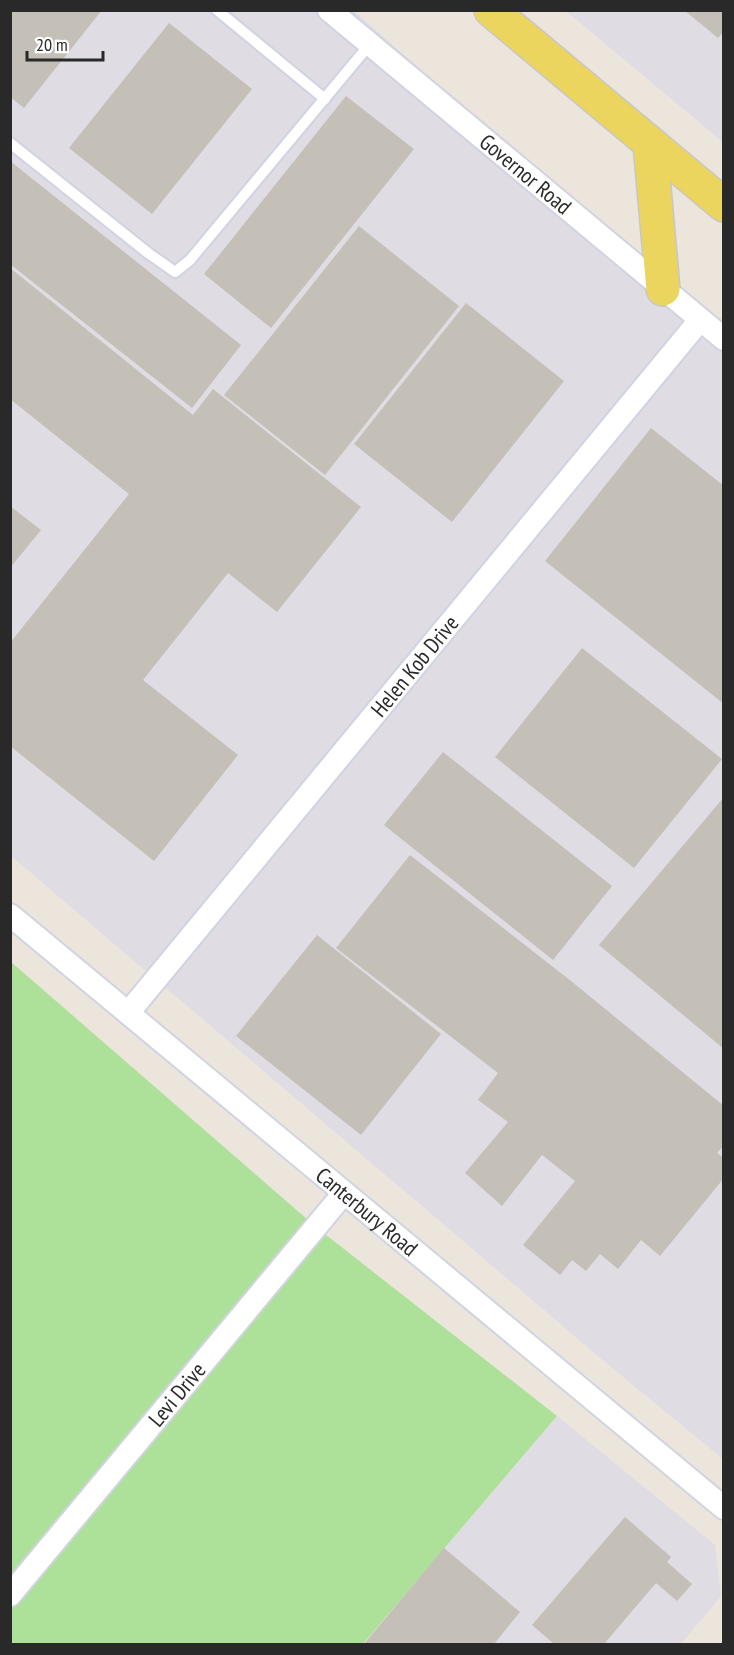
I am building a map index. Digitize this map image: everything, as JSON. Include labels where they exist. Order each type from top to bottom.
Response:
[{"type":"main road","points":[[491,10],[723,205]]},
{"type":"main road","points":[[650,144],[663,289]]},
{"type":"street","name":"Governor Road","points":[[330,10],[723,339]]},
{"type":"street","name":"Helen Kob Drive","points":[[128,1012],[700,320]]},
{"type":"street","name":"Canterbury Road","points":[[10,915],[723,1508]]},
{"type":"street","name":"Levi Drive","points":[[10,1595],[344,1193]]},
{"type":"lane","points":[[217,10],[325,99]]},
{"type":"lane","points":[[10,143],[175,272],[190,260],[370,44]]},
{"type":"shaded area","points":[[11,11],[354,11],[723,338],[723,1459],[611,1367],[11,856]]},
{"type":"shaded area","points":[[566,11],[723,11],[723,142]]},
{"type":"shaded area","points":[[557,1416],[715,1545],[721,1596],[681,1644],[364,1644]]},
{"type":"green space","points":[[10,961],[316,1227],[557,1416],[363,1644],[11,1644]]},
{"type":"building","points":[[10,10],[102,10],[24,108],[10,97]]},
{"type":"building","points":[[684,10],[724,10],[724,31],[718,38]]},
{"type":"building","points":[[169,23],[252,89],[152,214],[69,148]]},
{"type":"building","points":[[346,96],[414,149],[271,328],[204,274]]},
{"type":"building","points":[[10,161],[241,345],[192,408],[10,264]]},
{"type":"building","points":[[359,226],[459,306],[325,475],[224,395]]},
{"type":"building","points":[[10,268],[193,415],[213,389],[361,507],[277,612],[228,573],[143,680],[238,755],[154,861],[10,746],[10,643],[129,494],[10,399]]},
{"type":"building","points":[[466,303],[564,381],[452,522],[354,444]]},
{"type":"building","points":[[651,428],[724,486],[724,704],[545,561]]},
{"type":"building","points":[[10,506],[41,530],[10,568]]},
{"type":"building","points":[[582,648],[722,759],[634,868],[495,757]]},
{"type":"building","points":[[443,752],[612,886],[553,960],[384,825]]},
{"type":"building","points":[[724,797],[724,1049],[599,945]]},
{"type":"building","points":[[410,855],[571,981],[724,1106],[724,1145],[717,1153],[724,1158],[724,1178],[660,1256],[641,1240],[618,1269],[600,1254],[586,1271],[572,1260],[560,1275],[523,1245],[575,1181],[542,1155],[502,1206],[465,1173],[508,1122],[478,1100],[498,1073],[336,948]]},
{"type":"building","points":[[317,935],[441,1034],[361,1135],[236,1036]]},
{"type":"building","points":[[625,1517],[671,1557],[667,1562],[692,1584],[677,1601],[656,1583],[604,1644],[554,1644],[532,1625]]},
{"type":"building","points":[[444,1548],[520,1612],[494,1644],[364,1644]]}]
